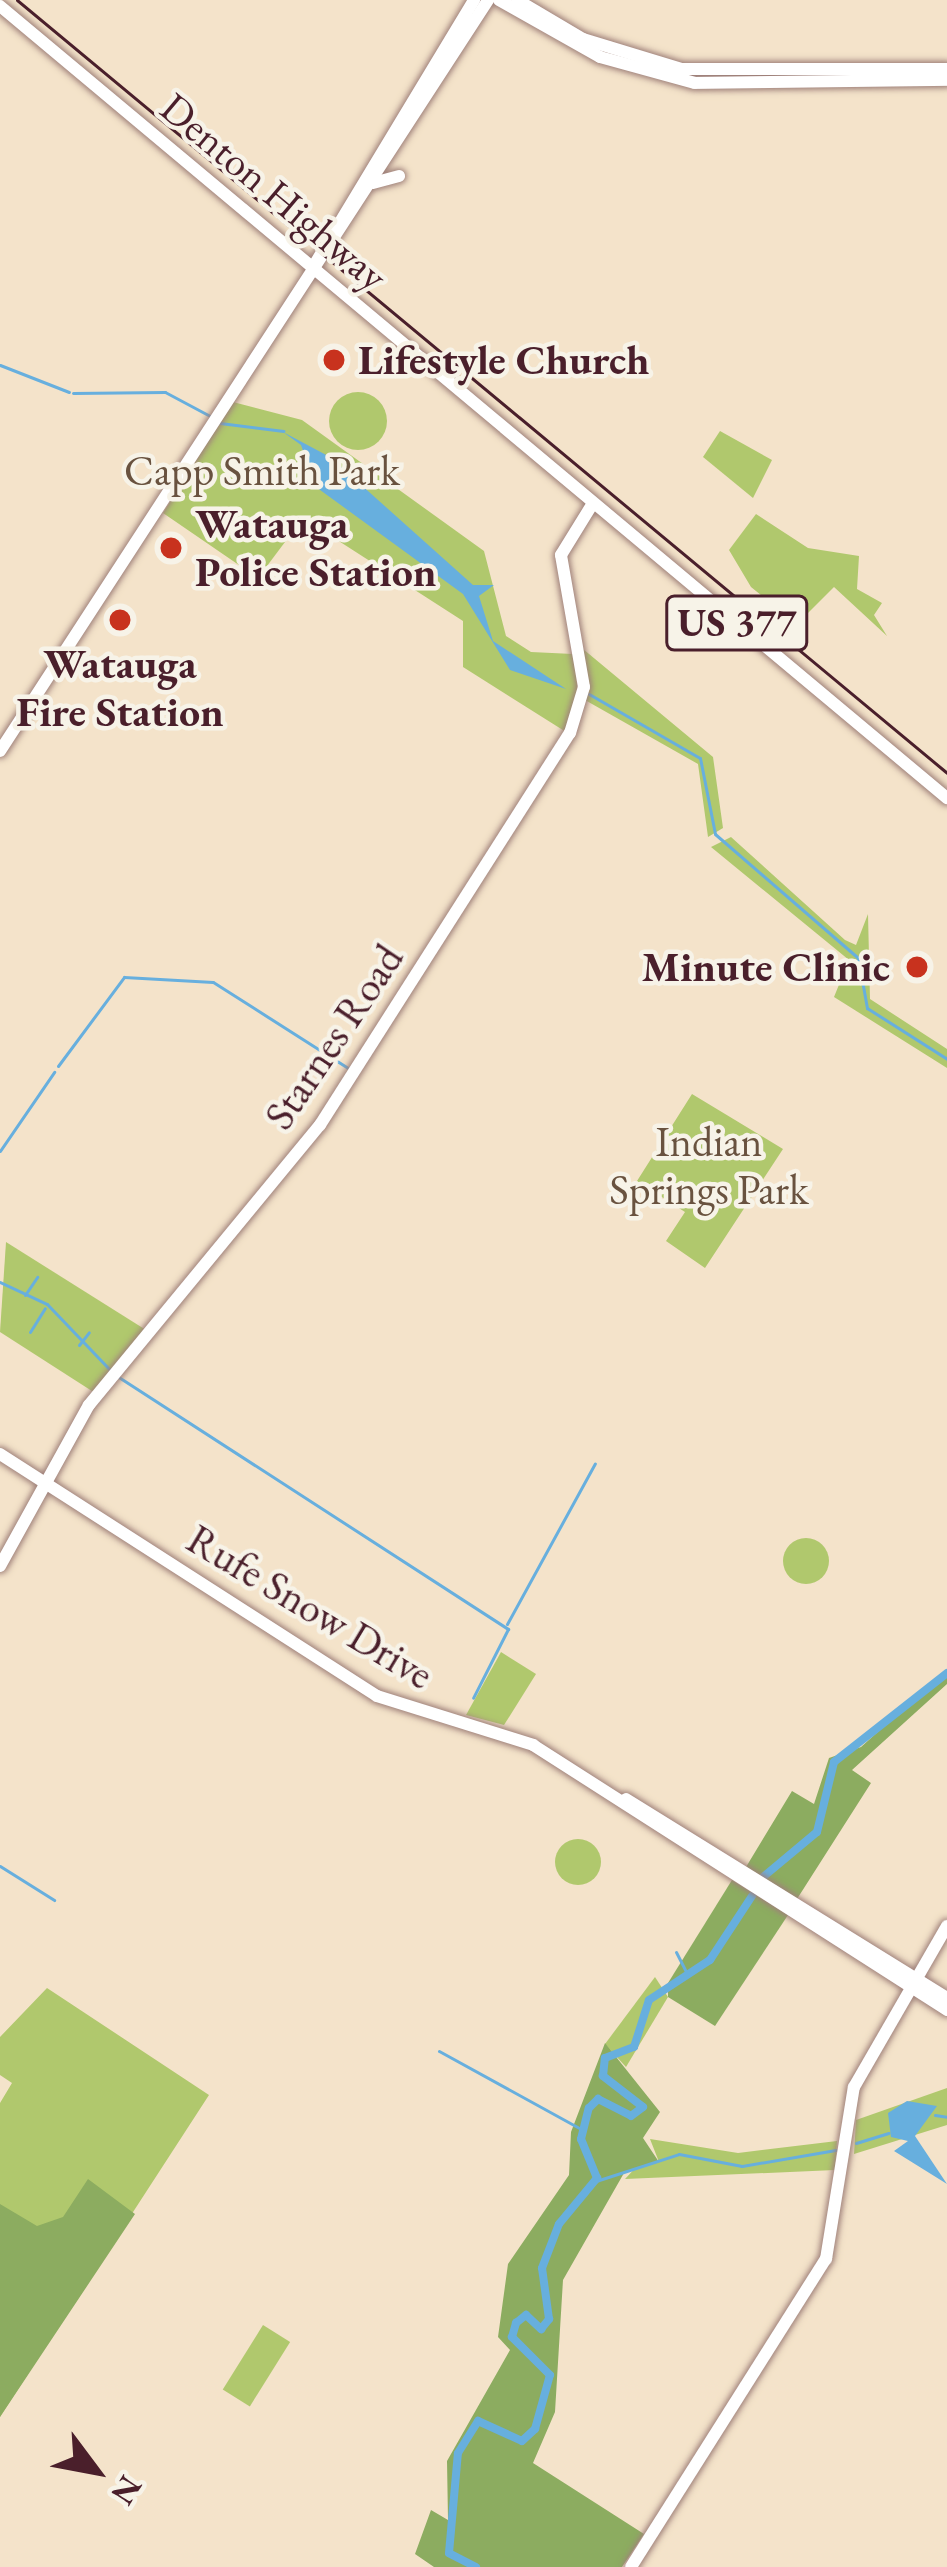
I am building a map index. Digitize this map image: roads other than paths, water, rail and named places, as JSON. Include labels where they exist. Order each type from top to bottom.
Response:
[{"type":"main road","points":[[313,268],[372,184],[477,3],[513,2],[556,31],[642,61],[734,76],[947,69]]},
{"type":"main road","name":"Denton Highway","points":[[0,6],[947,798]]},
{"type":"main road","points":[[556,31],[710,84],[947,80]]},
{"type":"main road","points":[[0,751],[448,54]]},
{"type":"main road","points":[[372,184],[398,176]]},
{"type":"main road","name":"Starnes Road","points":[[0,1566],[41,1480],[114,1373],[320,1125],[570,733],[584,687],[561,556],[593,503]]},
{"type":"main road","name":"Rufe Snow Drive","points":[[0,1454],[377,1696],[508,1733],[800,1911],[947,2010]]},
{"type":"main road","points":[[917,1986],[947,1927]]},
{"type":"main road","points":[[632,2567],[826,2259],[848,2107],[886,2036],[947,1944]]},
{"type":"main road","name":"Rufe Snow Drive","points":[[917,1986],[947,1998]]},
{"type":"main road","points":[[642,2567],[834,2258],[854,2106],[886,2036]]},
{"type":"water","points":[[283,432],[330,457],[473,585],[494,585],[479,596],[493,641],[566,689],[510,670],[463,594],[316,487],[301,445]]},
{"type":"water","points":[[907,2101],[937,2106],[915,2136],[947,2184],[894,2151],[908,2141],[891,2137],[888,2113]]},
{"type":"waterway","points":[[0,365],[69,392]]},
{"type":"waterway","points":[[73,393],[165,392],[210,416]]},
{"type":"waterway","points":[[220,423],[284,431]]},
{"type":"waterway","points":[[589,694],[700,758],[715,834],[858,958],[867,1008],[947,1059]]},
{"type":"waterway","points":[[58,1066],[124,977],[213,982],[348,1068]]},
{"type":"waterway","points":[[0,1151],[54,1072]]},
{"type":"waterway","points":[[25,1295],[37,1277]]},
{"type":"waterway","points":[[0,1282],[47,1304],[110,1370]]},
{"type":"waterway","points":[[30,1332],[45,1308]]},
{"type":"waterway","points":[[79,1345],[89,1332]]},
{"type":"waterway","points":[[117,1376],[508,1629],[473,1698]]},
{"type":"waterway","points":[[507,1624],[595,1463]]},
{"type":"waterway","points":[[763,1877],[817,1832],[834,1762],[947,1673]]},
{"type":"waterway","points":[[0,1866],[54,1900]]},
{"type":"waterway","points":[[476,2567],[449,2553],[458,2453],[478,2421],[522,2441],[535,2429],[550,2375],[512,2337],[516,2323],[526,2315],[541,2329],[549,2319],[542,2268],[559,2224],[597,2178],[581,2139],[589,2108],[598,2099],[631,2116],[643,2107],[603,2076],[605,2058],[634,2047],[649,2000],[710,1960],[752,1896]]},
{"type":"waterway","points":[[676,1952],[686,1972]]},
{"type":"waterway","points":[[439,2051],[581,2129]]},
{"type":"waterway","points":[[935,2115],[947,2117]]},
{"type":"waterway","points":[[856,2143],[888,2133]]},
{"type":"waterway","points":[[596,2181],[679,2154],[742,2166],[836,2150]]},
{"type":"railway","points":[[17,0],[947,773]]},
{"type":"place","name":"Lifestyle Church","points":[[334,360]]},
{"type":"place","name":"Watauga Police Station","points":[[171,548]]},
{"type":"place","name":"Watauga Fire Station","points":[[120,620]]},
{"type":"place","name":"Minute Clinic","points":[[917,967]]},
{"type":"park label","name":"Capp Smith Park","points":[[262,471]]},
{"type":"park label","name":"Indian Springs Park","points":[[709,1166]]}]
